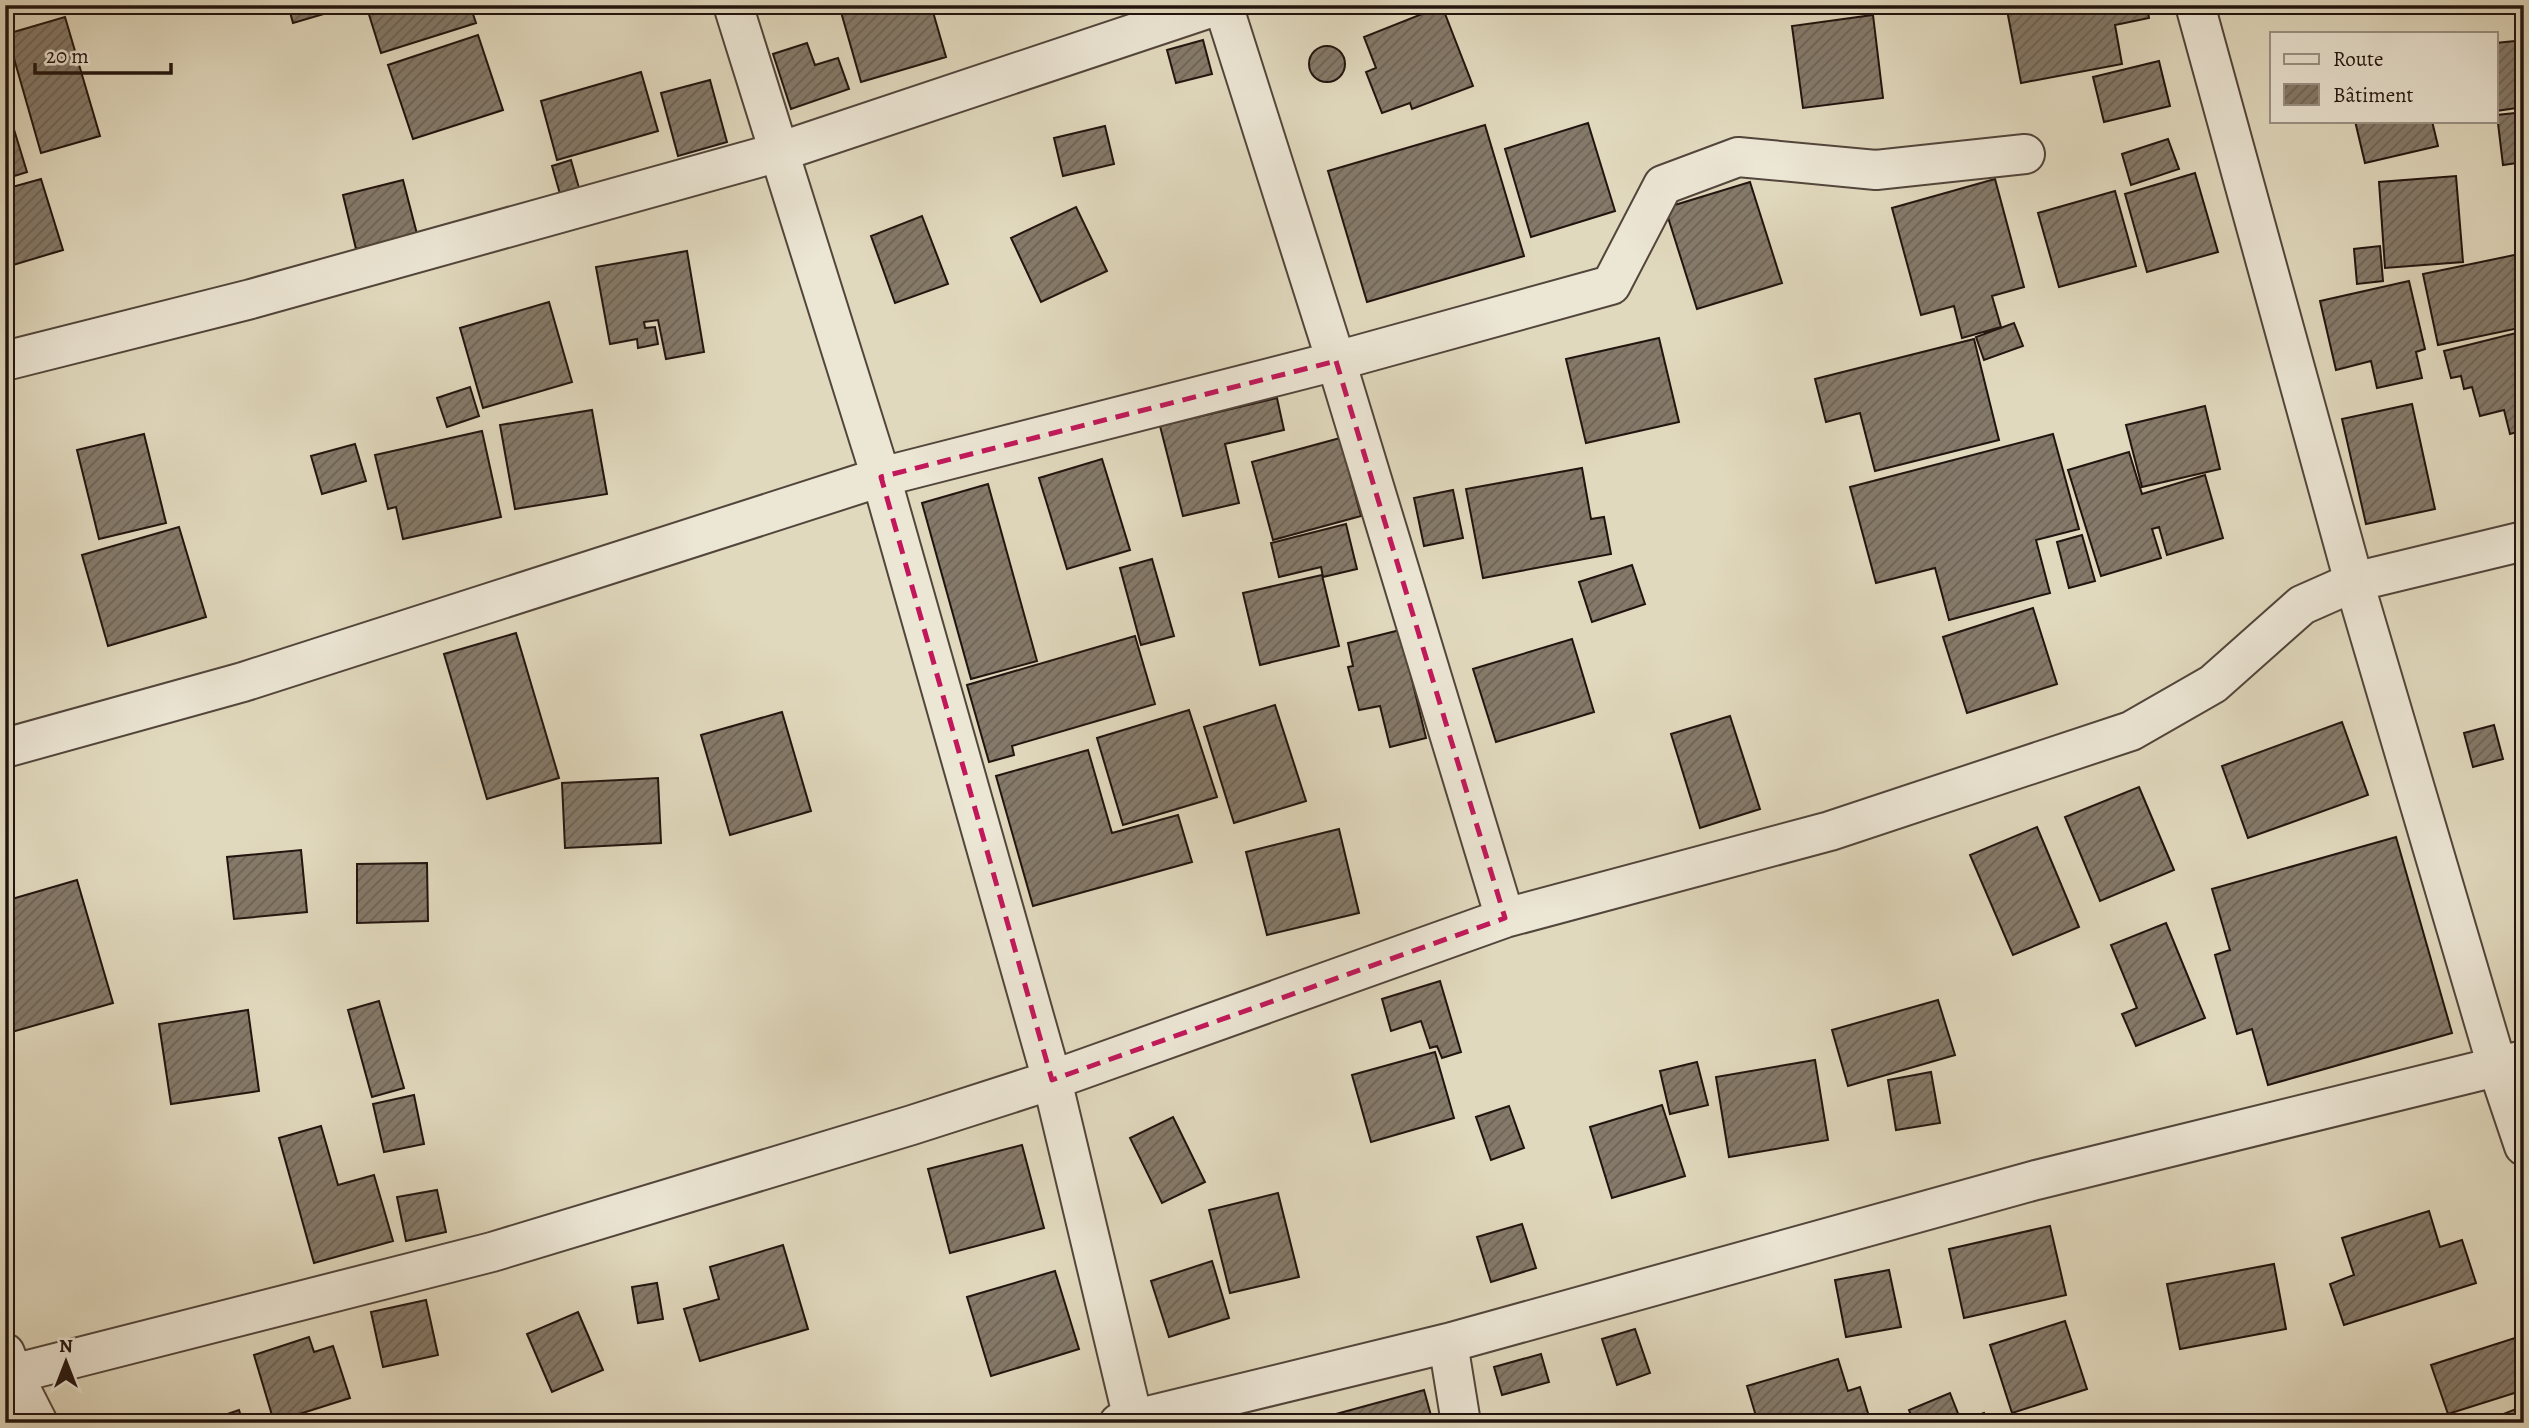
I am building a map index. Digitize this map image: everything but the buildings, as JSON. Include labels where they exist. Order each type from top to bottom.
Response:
[{"type":"street","points":[[733,5],[881,477],[1052,1080],[1126,1421],[1448,1343],[2036,1180],[2511,1063]]},
{"type":"street","points":[[5,360],[251,299],[779,152],[1221,5],[1336,361],[1504,918]]},
{"type":"street","points":[[2195,5],[2354,582],[2511,1063],[2524,1146]]},
{"type":"street","points":[[5,748],[243,682],[881,477],[1336,361],[1611,285],[1663,185],[1738,157],[1876,170],[2025,154]]},
{"type":"street","points":[[38,1423],[8,1368],[492,1252],[1052,1080],[1504,918],[1830,831],[2131,732],[2213,684],[2302,605],[2354,582],[2524,541]]},
{"type":"street","points":[[1448,1343],[1461,1423]]},
{"type":"highlighted area","points":[[1336,361],[1505,918],[1052,1080],[881,477]]}]
